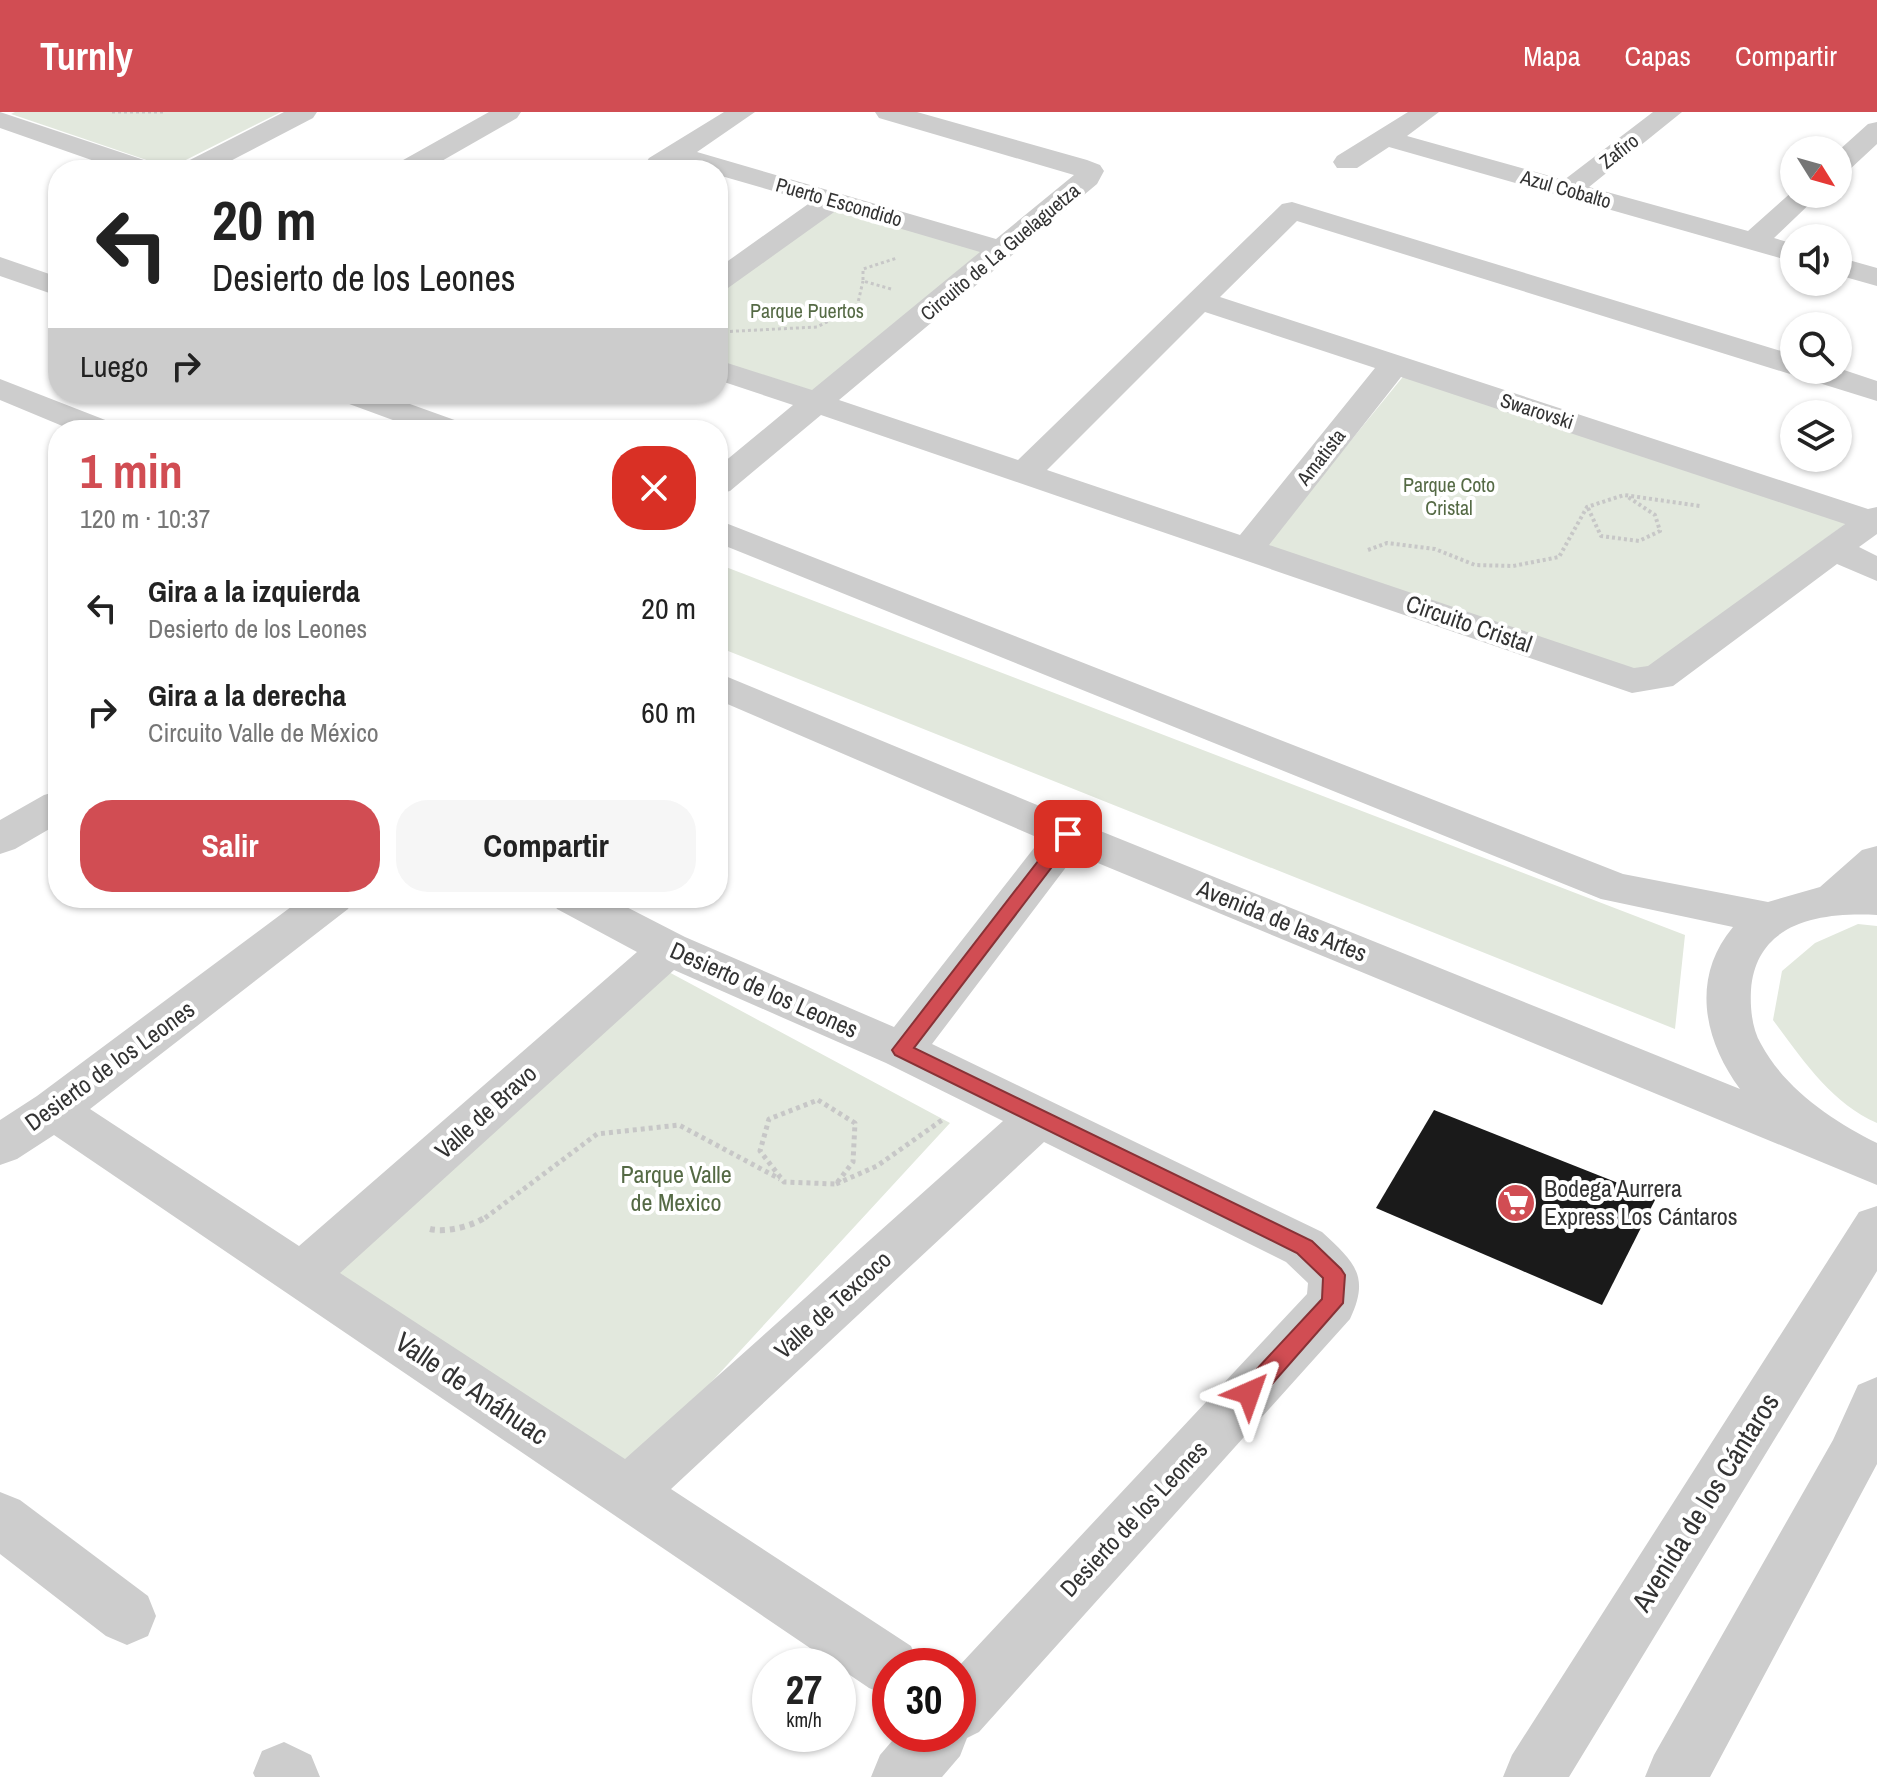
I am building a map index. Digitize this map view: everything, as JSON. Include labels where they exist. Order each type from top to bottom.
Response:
[{"type":"street","points":[[8,112],[0,119],[117,160]]},
{"type":"street","points":[[211,160],[304,112]]},
{"type":"street","points":[[424,160],[508,112]]},
{"type":"street","points":[[666,160],[742,112]]},
{"type":"street","name":"Circuito de La Guelaguetza","points":[[728,476],[818,403],[990,246],[1087,178],[1090,171],[888,112]]},
{"type":"street","points":[[1347,162],[1426,112]]},
{"type":"street","name":"Zafiro","points":[[1568,190],[1669,112]]},
{"type":"street","points":[[1852,152],[1877,130]]},
{"type":"street","name":"Azul Cobalto","points":[[1385,138],[1780,249]]},
{"type":"street","name":"Puerto Escondido","points":[[676,154],[696,160]]},
{"type":"street","name":"Puerto Escondido","points":[[728,169],[990,246]]},
{"type":"street","points":[[728,275],[833,200]]},
{"type":"street","points":[[1753,242],[1791,208]]},
{"type":"street","points":[[1024,473],[1292,210],[1780,361]]},
{"type":"street","points":[[0,266],[48,283]]},
{"type":"street","points":[[1852,270],[1877,277]]},
{"type":"street","name":"Swarovski","points":[[1202,301],[1751,482],[1874,519]]},
{"type":"street","name":"Amatista","points":[[1248,549],[1394,365]]},
{"type":"street","points":[[728,372],[818,403]]},
{"type":"street","points":[[1852,383],[1877,391]]},
{"type":"street","points":[[0,389],[76,420]]},
{"type":"street","name":"Circuito Cristal","points":[[818,403],[928,438],[1632,681],[1659,677],[1874,519]]},
{"type":"street","points":[[380,404],[424,420]]},
{"type":"street","points":[[728,535],[1616,888],[1770,918],[1856,898],[1877,861]]},
{"type":"street","points":[[1833,548],[1877,570]]},
{"type":"street","name":"Avenida de las Artes","points":[[728,689],[1068,834],[1862,1159]]},
{"type":"street","points":[[0,839],[48,811]]},
{"type":"street","points":[[902,1050],[1068,834]]},
{"type":"street","name":"Desierto de los Leones","points":[[0,1145],[54,1110],[320,908]]},
{"type":"street","name":"Desierto de los Leones","points":[[591,908],[669,949],[902,1050],[1304,1247],[1334,1275],[1332,1303],[976,1691]]},
{"type":"street","points":[[1770,918],[1736,952],[1726,999],[1741,1053],[1784,1107],[1862,1159]]},
{"type":"street","name":"Valle de Bravo","points":[[302,1275],[669,949]]},
{"type":"street","name":"Valle de Anáhuac","points":[[54,1110],[872,1655]]},
{"type":"street","name":"Valle de Texcoco","points":[[628,1492],[1038,1118]]},
{"type":"street","name":"Avenida de los Cántaros","points":[[1534,1777],[1877,1227]]},
{"type":"street","points":[[1676,1777],[1852,1458],[1877,1402]]},
{"type":"street","points":[[0,1519],[127,1616]]},
{"type":"street","points":[[902,1777],[923,1752]]},
{"type":"path","points":[[112,112],[166,112]]},
{"type":"path","points":[[728,330],[828,324],[857,307],[863,269],[896,258],[990,246]]},
{"type":"path","points":[[896,258],[908,261]]},
{"type":"path","points":[[863,281],[883,289],[895,289]]},
{"type":"path","points":[[1312,570],[1387,543],[1435,549],[1475,565],[1513,566],[1559,557],[1587,507],[1624,495],[1691,507],[1736,502],[1751,482]]},
{"type":"path","points":[[1587,507],[1601,536],[1639,541],[1660,531],[1655,515],[1624,495]]},
{"type":"path","points":[[784,1182],[760,1151],[769,1119],[818,1100],[855,1123],[853,1162],[836,1184]]},
{"type":"path","points":[[372,1213],[438,1231],[479,1222],[597,1134],[679,1125],[784,1182],[836,1184],[883,1163],[918,1133],[947,1117]]},
{"type":"green space","points":[[281,112],[186,160],[146,160],[11,114]]},
{"type":"green space","name":"Parque Puertos","points":[[832,205],[991,251],[816,399],[728,368],[728,279]]},
{"type":"green space","name":"Parque Coto Cristal","points":[[1406,373],[1852,519],[1639,676],[1264,547]]},
{"type":"green space","points":[[728,568],[1685,935],[1675,1029],[728,651]]},
{"type":"green space","points":[[1858,924],[1877,926],[1877,1123],[1845,1104],[1832,1092],[1773,1020],[1782,971],[1815,943]]},
{"type":"green space","name":"Parque Valle de Mexico","points":[[665,970],[950,1123],[634,1466],[327,1273]]},
{"type":"building","name":"Bodega Aurrera Express Los Cántaros","points":[[1434,1110],[1656,1198],[1602,1305],[1376,1208]]},
{"type":"place","name":"Bodega Aurrera Express Los Cántaros","points":[[1516,1203]]},
{"type":"route","points":[[1068,834],[902,1050],[1304,1247],[1334,1275],[1332,1303],[1249,1393]]}]
